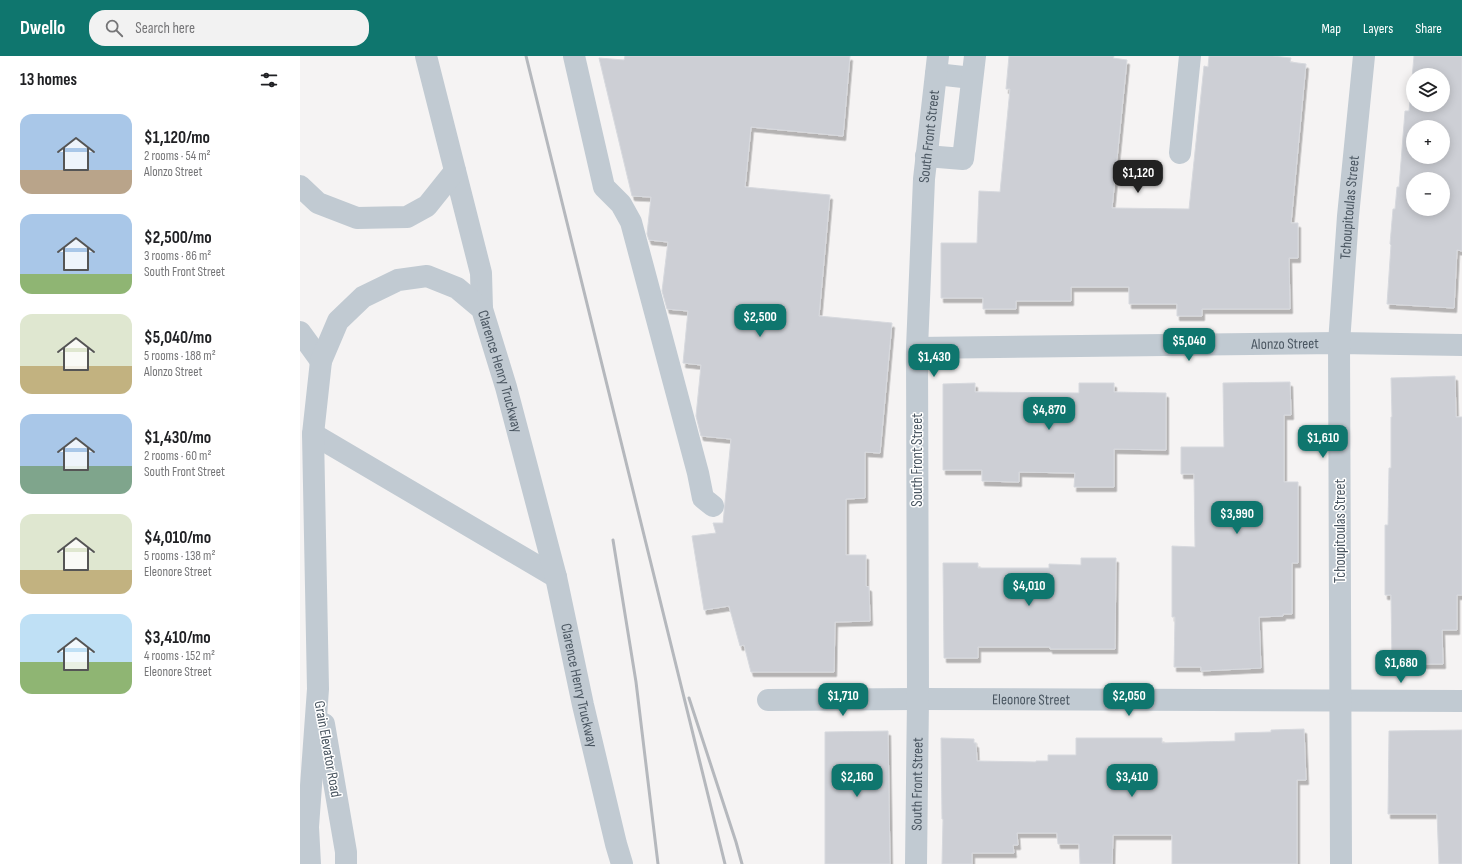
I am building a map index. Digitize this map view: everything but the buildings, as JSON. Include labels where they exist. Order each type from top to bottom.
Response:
[{"type":"street","points":[[426,56],[482,273],[482,309]]},
{"type":"street","points":[[574,56],[604,187],[621,204],[631,222],[696,466],[703,498],[713,506]]},
{"type":"street","points":[[926,156],[963,159],[975,56]]},
{"type":"street","points":[[1180,153],[1190,56]]},
{"type":"street","name":"Tchoupitoulas Street","points":[[1341,864],[1339,343],[1348,216],[1364,56]]},
{"type":"street","points":[[937,65],[972,78]]},
{"type":"street","name":"South Front Street","points":[[916,864],[918,699],[917,348],[924,179],[937,65]]},
{"type":"street","points":[[300,186],[318,203],[357,218],[407,217],[427,206],[455,171]]},
{"type":"street","name":"Clarence Henry Truckway","points":[[318,689],[313,434],[321,361],[338,321],[363,297],[398,280],[427,276],[457,288],[482,309],[506,387],[556,577],[584,705],[622,864]]},
{"type":"street","points":[[300,332],[321,361]]},
{"type":"street","name":"Alonzo Street","points":[[917,348],[1339,343],[1462,345]]},
{"type":"street","points":[[313,434],[556,577]]},
{"type":"street","name":"Grain Elevator Road","points":[[310,864],[308,827],[318,689]]},
{"type":"street","name":"Grain Elevator Road","points":[[318,689],[346,852],[346,864]]},
{"type":"street","name":"Eleonore Street","points":[[768,700],[918,699],[1462,701]]},
{"type":"railway","points":[[526,56],[725,864]]},
{"type":"railway","points":[[613,540],[636,682],[658,864]]},
{"type":"railway","points":[[689,698],[742,864]]}]
